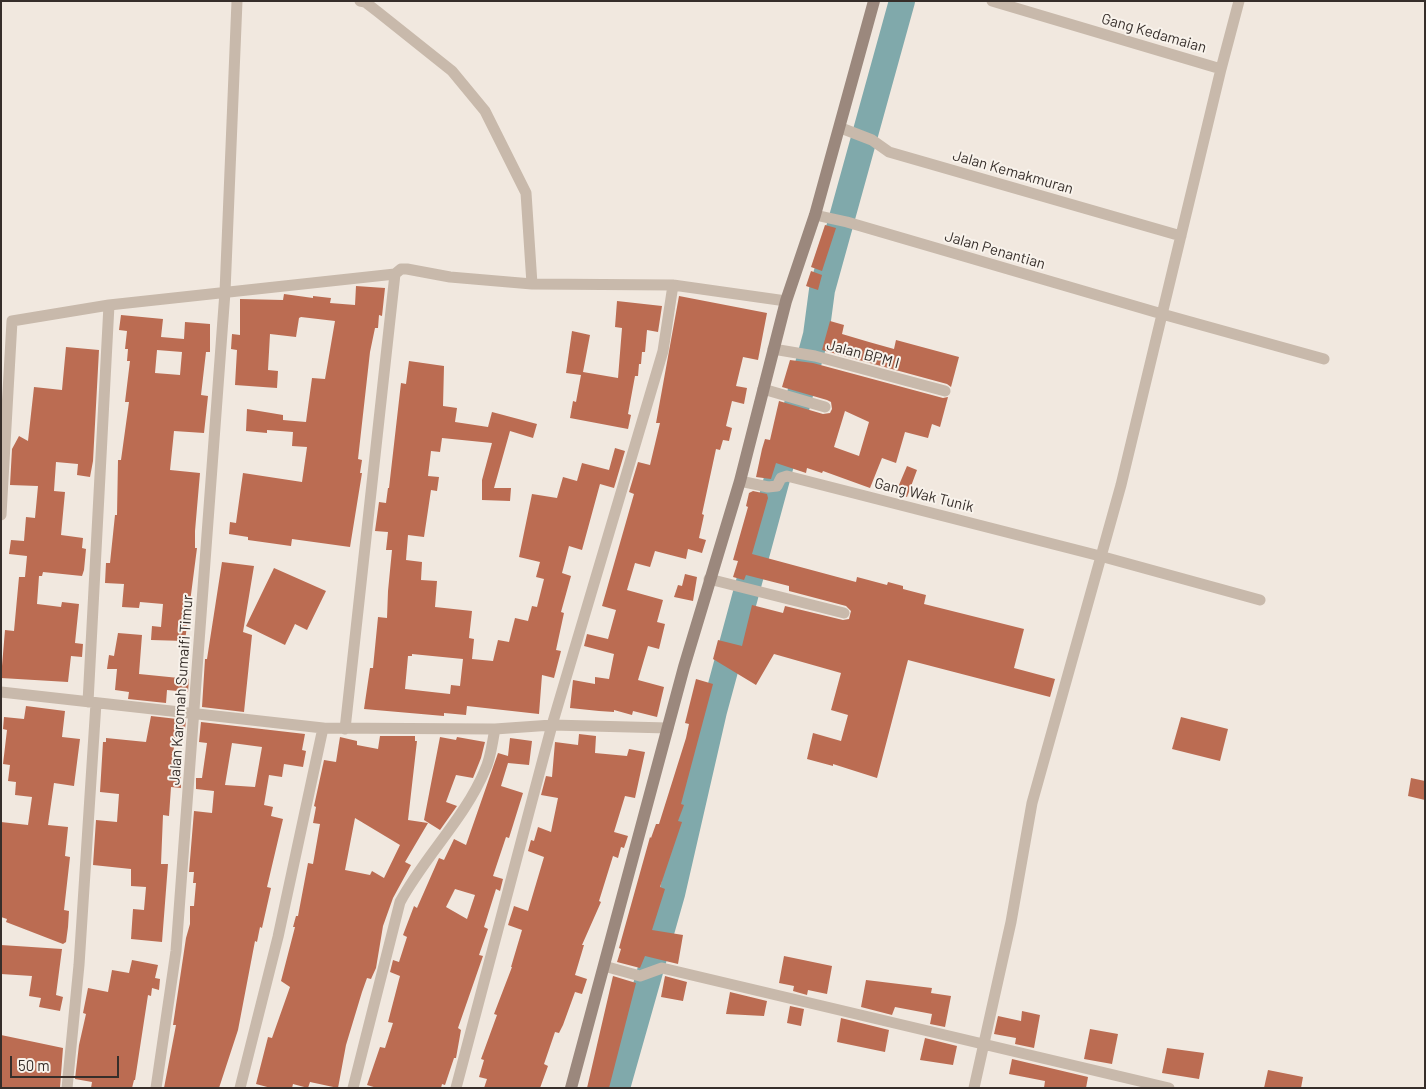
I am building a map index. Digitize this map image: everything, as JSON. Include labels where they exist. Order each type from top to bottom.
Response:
[{"type":"street","name":"Jalan Karomah Sumaifi Timur","points":[[156,1088],[176,951],[194,713],[225,292],[237,1]]},
{"type":"street","points":[[360,1],[365,2],[452,71],[484,111],[526,193],[532,284]]},
{"type":"street","points":[[572,1088],[709,579],[740,481],[786,302],[841,128],[874,1]]},
{"type":"street","name":"Gang Kedamaian","points":[[992,1],[1221,69]]},
{"type":"street","points":[[974,1088],[988,1045],[1032,803],[1106,558],[1121,485],[1168,316],[1181,236],[1239,1]]},
{"type":"street","name":"Jalan Kemakmuran","points":[[841,128],[872,140],[889,152],[1181,236]]},
{"type":"street","name":"Jalan Penantian","points":[[815,215],[842,221],[1168,316],[1324,358]]},
{"type":"street","points":[[1,515],[7,322],[109,305],[395,274],[401,269],[450,277],[532,284],[673,285],[786,302]]},
{"type":"street","points":[[345,729],[395,274]]},
{"type":"street","points":[[456,1088],[552,725],[663,351],[673,285]]},
{"type":"street","points":[[67,1088],[79,965],[109,305]]},
{"type":"street","name":"Jalan BPM I","points":[[773,350],[809,355],[945,392]]},
{"type":"street","points":[[763,389],[825,407]]},
{"type":"street","name":"Gang Wak Tunik","points":[[740,481],[772,486],[781,478],[787,476],[1106,558]]},
{"type":"street","points":[[1106,558],[1260,600]]},
{"type":"street","points":[[709,579],[844,613]]},
{"type":"street","points":[[1,692],[323,728],[495,729],[552,725],[668,728]]},
{"type":"street","points":[[240,1088],[278,937],[323,728]]},
{"type":"street","points":[[353,1088],[400,902],[415,874],[474,793],[486,769],[495,729]]},
{"type":"street","points":[[604,966],[640,976],[662,968],[1169,1088]]},
{"type":"building","points":[[825,225],[836,228],[822,271],[811,267]]},
{"type":"building","points":[[811,271],[822,275],[818,290],[806,286]]},
{"type":"building","points":[[356,286],[385,288],[382,316],[379,315],[378,328],[375,328],[370,352],[358,459],[362,460],[360,473],[362,473],[350,547],[292,539],[291,546],[248,540],[248,537],[229,534],[230,522],[236,523],[243,473],[302,482],[307,447],[292,446],[293,432],[267,430],[267,433],[246,431],[247,409],[283,415],[283,420],[306,422],[312,378],[325,379],[335,321],[301,317],[299,318],[296,337],[270,334],[268,370],[278,371],[277,388],[235,385],[237,350],[231,349],[232,334],[240,335],[240,299],[283,300],[284,294],[313,298],[313,296],[331,298],[330,303],[355,305]]},
{"type":"building","points":[[679,296],[767,313],[758,360],[743,357],[736,386],[747,388],[744,404],[732,401],[726,426],[732,428],[729,441],[723,440],[720,450],[716,449],[702,514],[704,515],[699,538],[706,540],[702,553],[688,549],[686,559],[655,551],[650,567],[635,563],[627,590],[663,600],[657,622],[665,624],[659,649],[648,646],[638,680],[664,687],[657,717],[633,711],[632,715],[614,710],[614,712],[570,708],[573,680],[595,684],[595,677],[609,679],[614,654],[584,646],[587,634],[608,639],[616,610],[602,606],[634,494],[629,492],[638,462],[650,465],[660,423],[656,423]]},
{"type":"building","points":[[617,301],[662,306],[658,332],[647,330],[645,352],[642,352],[638,376],[635,376],[628,414],[631,415],[628,429],[570,418],[573,401],[576,402],[581,375],[566,373],[572,331],[590,335],[583,372],[618,378],[622,328],[615,327]]},
{"type":"building","points":[[121,315],[163,319],[161,337],[184,339],[185,322],[210,324],[210,352],[206,352],[201,395],[208,396],[204,433],[174,431],[170,470],[200,473],[195,531],[195,548],[197,548],[185,641],[151,640],[152,626],[161,627],[163,604],[140,602],[139,608],[122,607],[124,584],[105,583],[106,563],[110,563],[115,515],[117,515],[118,460],[121,460],[129,402],[125,402],[130,361],[127,361],[128,349],[125,349],[127,331],[119,330]],"holes":[[[157,350],[182,352],[180,375],[155,373]]]},
{"type":"building","points":[[830,321],[844,325],[842,334],[894,349],[896,340],[959,357],[951,387],[947,384],[822,350]]},
{"type":"building","points":[[66,347],[99,350],[93,461],[90,477],[77,475],[78,464],[56,462],[54,491],[65,492],[61,535],[83,538],[82,548],[86,549],[84,570],[82,576],[43,572],[42,576],[39,576],[37,604],[61,607],[62,602],[79,604],[75,643],[83,644],[82,657],[71,656],[68,682],[1,678],[5,630],[14,631],[19,577],[25,577],[27,556],[9,554],[11,540],[24,541],[26,517],[35,518],[38,486],[10,485],[12,449],[19,436],[28,441],[34,387],[62,390]]},
{"type":"building","points":[[790,360],[813,363],[943,398],[948,397],[940,427],[932,424],[928,438],[905,432],[896,463],[882,458],[870,488],[823,471],[822,473],[807,468],[806,473],[776,463],[771,479],[756,477],[765,439],[770,440],[779,401],[823,414],[830,413],[832,409],[831,402],[827,400],[782,387]],"holes":[[[845,411],[869,422],[859,456],[834,447]]]},
{"type":"building","points":[[409,361],[444,366],[443,406],[457,408],[455,422],[488,427],[492,412],[537,424],[533,438],[510,431],[494,488],[511,488],[510,501],[482,500],[482,480],[492,443],[442,438],[440,452],[431,451],[428,476],[439,477],[437,491],[431,490],[424,537],[408,535],[406,560],[422,562],[421,580],[437,581],[435,607],[472,611],[469,638],[474,639],[472,659],[493,661],[498,640],[509,642],[515,618],[528,621],[532,606],[537,607],[544,579],[536,577],[540,562],[519,557],[532,494],[557,498],[563,477],[577,481],[582,463],[609,470],[615,448],[625,451],[614,488],[600,484],[582,550],[569,546],[562,573],[571,576],[561,612],[564,613],[556,650],[561,651],[554,678],[542,675],[539,714],[467,706],[466,715],[444,713],[444,716],[364,709],[370,668],[373,668],[378,617],[387,618],[392,550],[386,550],[388,532],[375,531],[379,502],[386,503],[389,488],[401,383],[406,384]],"holes":[[[412,654],[463,659],[460,686],[451,685],[450,694],[405,689],[408,656],[412,656]]]},
{"type":"building","points":[[907,466],[917,470],[907,497],[896,492]]},
{"type":"building","points":[[753,491],[767,494],[768,498],[752,554],[856,582],[857,577],[887,585],[888,582],[903,586],[903,589],[926,595],[924,604],[1024,629],[1014,668],[1055,679],[1050,697],[908,660],[877,778],[833,764],[833,766],[807,759],[813,733],[841,741],[848,715],[831,710],[841,673],[774,654],[756,685],[713,659],[718,640],[742,646],[752,605],[783,613],[785,606],[843,620],[849,619],[851,611],[846,606],[789,591],[789,586],[746,575],[744,580],[733,577],[738,561],[733,560],[748,507],[746,506],[749,493]]},
{"type":"building","points":[[222,562],[254,566],[243,632],[252,635],[244,712],[202,707],[205,659],[207,659]]},
{"type":"building","points":[[274,568],[326,591],[307,630],[295,624],[285,645],[246,626]]},
{"type":"building","points":[[685,574],[697,577],[693,601],[674,597],[678,585],[682,586]]},
{"type":"building","points":[[118,633],[142,635],[139,674],[189,679],[188,692],[167,690],[166,703],[128,699],[129,692],[115,690],[117,669],[107,669],[109,655],[114,656]]},
{"type":"building","points":[[696,679],[713,684],[681,804],[684,805],[678,821],[682,822],[660,887],[665,889],[652,930],[683,935],[678,964],[645,956],[640,968],[617,962],[621,949],[619,948],[650,837],[656,824],[659,824],[686,738],[689,724],[685,723]]},
{"type":"building","points":[[26,706],[65,711],[62,737],[80,739],[74,786],[54,783],[48,825],[68,827],[65,856],[70,857],[64,910],[69,911],[66,942],[63,944],[6,922],[7,919],[1,917],[1,822],[28,825],[32,797],[15,795],[16,782],[8,781],[10,765],[3,764],[7,730],[3,729],[4,717],[24,719]]},
{"type":"building","points":[[151,716],[186,720],[184,739],[175,738],[171,773],[175,773],[174,776],[181,776],[181,788],[171,787],[169,816],[163,815],[161,864],[168,864],[162,942],[131,939],[133,909],[144,910],[146,887],[131,886],[131,869],[93,865],[96,820],[117,822],[119,794],[100,792],[103,742],[106,742],[106,738],[146,742]]},
{"type":"building","points":[[1181,717],[1228,729],[1220,761],[1172,749]]},
{"type":"building","points":[[201,722],[305,734],[302,750],[306,751],[303,767],[284,764],[282,777],[269,775],[264,805],[273,807],[271,816],[283,819],[267,887],[271,888],[262,928],[260,927],[257,942],[255,941],[238,1030],[219,1088],[164,1088],[176,1025],[173,1025],[186,938],[190,924],[190,906],[194,906],[196,883],[193,883],[194,872],[189,872],[194,811],[212,813],[214,791],[196,789],[196,778],[202,778],[207,743],[199,742]],"holes":[[[232,743],[262,747],[255,787],[225,785]]]},
{"type":"building","points":[[579,734],[596,736],[595,753],[627,756],[629,749],[645,752],[635,798],[625,796],[614,832],[628,836],[624,848],[621,847],[618,858],[613,856],[599,901],[601,902],[582,945],[584,945],[575,975],[587,979],[582,994],[575,992],[559,1033],[555,1032],[544,1064],[548,1066],[540,1088],[484,1088],[487,1079],[479,1077],[484,1060],[481,1059],[497,1015],[494,1014],[512,967],[522,930],[508,925],[514,906],[528,911],[544,857],[528,851],[531,840],[534,841],[538,827],[551,832],[558,798],[541,795],[546,776],[552,777],[555,742],[578,745]]},
{"type":"building","points":[[380,736],[415,736],[415,741],[417,741],[408,820],[428,823],[405,862],[411,865],[393,898],[383,926],[376,968],[371,979],[367,978],[362,992],[346,1045],[338,1088],[310,1082],[308,1088],[293,1084],[292,1088],[271,1088],[256,1084],[268,1037],[272,1038],[290,987],[281,981],[295,927],[293,927],[296,916],[298,916],[308,863],[313,864],[320,824],[313,823],[316,807],[314,806],[324,760],[336,762],[340,737],[357,741],[357,745],[378,749]],"holes":[[[355,818],[400,845],[384,878],[372,871],[370,875],[345,870]]]},
{"type":"building","points":[[440,737],[456,740],[457,737],[485,742],[473,778],[456,775],[446,802],[457,806],[440,830],[424,820]]},
{"type":"building","points":[[510,738],[532,741],[529,765],[508,763],[501,786],[523,793],[509,838],[506,837],[493,876],[503,879],[500,891],[496,889],[484,927],[488,929],[479,955],[483,956],[458,1028],[461,1030],[456,1058],[454,1058],[445,1085],[442,1084],[441,1088],[377,1088],[367,1085],[380,1047],[385,1048],[393,1023],[388,1022],[400,976],[390,972],[393,960],[399,962],[407,937],[403,935],[414,906],[417,908],[439,858],[444,860],[454,839],[466,845],[498,753],[508,756]],"holes":[[[455,889],[475,895],[467,919],[446,907]]]},
{"type":"building","points":[[1411,778],[1425,781],[1425,800],[1408,796]]},
{"type":"building","points":[[1,945],[62,949],[56,995],[63,997],[60,1011],[39,1007],[41,998],[29,996],[32,976],[1,974]]},
{"type":"building","points":[[784,956],[832,966],[827,994],[808,990],[807,995],[793,991],[794,986],[779,983]]},
{"type":"building","points":[[132,960],[158,965],[155,978],[160,979],[159,990],[152,988],[151,996],[148,995],[135,1080],[132,1088],[91,1088],[92,1082],[75,1079],[79,1045],[86,1014],[83,1013],[88,988],[108,992],[112,970],[129,973]]},
{"type":"building","points":[[613,976],[636,983],[609,1088],[587,1088]]},
{"type":"building","points":[[665,976],[687,982],[683,1001],[661,997]]},
{"type":"building","points":[[866,980],[932,988],[931,993],[951,996],[945,1027],[930,1024],[932,1014],[895,1007],[892,1015],[861,1007]]},
{"type":"building","points":[[730,992],[767,1001],[764,1016],[726,1014]]},
{"type":"building","points":[[790,1006],[804,1009],[801,1026],[787,1023]]},
{"type":"building","points":[[1022,1011],[1040,1015],[1034,1048],[1015,1044],[1016,1038],[994,1034],[998,1016],[1021,1021]]},
{"type":"building","points":[[841,1018],[889,1030],[885,1052],[837,1042]]},
{"type":"building","points":[[1090,1029],[1118,1034],[1112,1064],[1084,1059]]},
{"type":"building","points":[[1,1035],[63,1048],[60,1088],[1,1088]]},
{"type":"building","points":[[925,1038],[957,1046],[953,1065],[920,1060]]},
{"type":"building","points":[[1167,1048],[1204,1053],[1199,1079],[1162,1073]]},
{"type":"building","points":[[1012,1059],[1088,1077],[1086,1088],[1044,1088],[1045,1081],[1009,1074]]},
{"type":"building","points":[[1268,1070],[1303,1077],[1301,1088],[1264,1088]]},
{"type":"waterway","points":[[617,1088],[672,894],[714,711],[816,335],[822,290],[902,1]]}]
